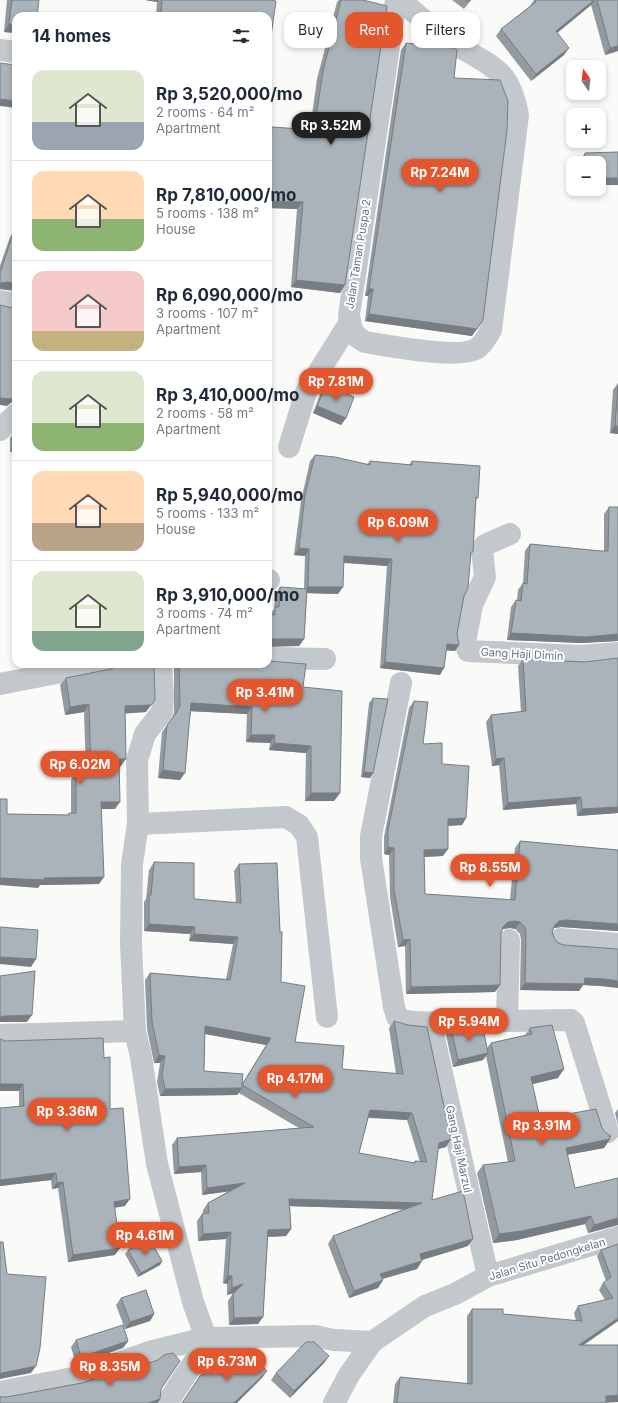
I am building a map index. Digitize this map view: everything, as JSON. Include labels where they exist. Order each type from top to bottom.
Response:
[{"type":"street","name":"Jalan Taman Puspa 2","points":[[396,0],[350,307],[350,322],[356,337],[375,343],[438,352],[465,353],[476,349],[482,344],[491,330],[518,115],[515,98],[505,77],[492,65],[454,44],[400,0]]},
{"type":"street","points":[[0,50],[12,52]]},
{"type":"street","points":[[0,301],[12,303]]},
{"type":"street","points":[[289,447],[306,392],[350,322]]},
{"type":"street","points":[[0,430],[12,418]]},
{"type":"street","name":"Gang Haji Dimin","points":[[510,534],[485,545],[482,550],[485,576],[472,605],[465,643],[468,651],[581,656],[618,653]]},
{"type":"street","points":[[272,658],[325,659]]},
{"type":"street","points":[[0,684],[82,668]]},
{"type":"street","points":[[161,668],[163,696],[162,712],[146,734],[137,760],[138,824],[132,864],[131,937],[135,1031],[141,1056],[157,1164],[193,1302],[206,1338]]},
{"type":"street","points":[[401,683],[371,836],[371,858],[394,1008],[397,1017],[406,1020],[434,1022],[571,1020],[574,1023],[608,1132]]},
{"type":"street","points":[[138,824],[286,817],[299,825],[307,837],[328,1018]]},
{"type":"street","points":[[560,939],[618,944]]},
{"type":"street","points":[[508,1021],[509,940]]},
{"type":"street","name":"Gang Haji Marzul","points":[[434,1022],[434,1038],[488,1276]]},
{"type":"street","points":[[0,1035],[135,1031]]},
{"type":"street","name":"Jalan Situ Pedongkelan","points":[[334,1403],[349,1375],[372,1342],[425,1306],[455,1294],[488,1276],[618,1237]]},
{"type":"street","points":[[0,1392],[73,1378],[153,1351],[206,1338],[315,1336],[334,1340],[372,1342]]},
{"type":"street","points":[[167,1403],[196,1359]]},
{"type":"building","points":[[12,0],[39,0],[38,12],[12,12],[12,24],[9,24]]},
{"type":"building","points":[[162,0],[276,1],[272,29],[272,12],[161,12]]},
{"type":"building","points":[[341,0],[363,0],[387,6],[386,12],[345,12],[345,48],[381,48],[345,285],[296,280],[303,202],[272,201],[272,127],[314,130],[323,71],[329,48],[337,48],[337,16]]},
{"type":"building","points":[[534,0],[594,0],[556,31],[569,48],[536,74],[501,29],[536,2]]},
{"type":"building","points":[[597,0],[618,0],[618,46],[610,48]]},
{"type":"building","points":[[406,43],[411,44],[411,48],[454,48],[457,50],[454,78],[500,80],[508,101],[507,130],[483,320],[477,329],[369,314],[373,289],[369,289]]},
{"type":"building","points":[[0,63],[12,64],[12,100],[0,99]]},
{"type":"building","points":[[618,152],[618,178],[606,178],[606,156],[585,156],[585,153]]},
{"type":"building","points":[[12,237],[12,283],[0,283],[0,273]]},
{"type":"building","points":[[0,305],[12,308],[12,398],[0,398]]},
{"type":"building","points":[[326,385],[354,397],[346,418],[317,406]]},
{"type":"building","points":[[618,386],[618,426],[615,426]]},
{"type":"building","points":[[315,455],[335,457],[370,465],[370,461],[412,465],[412,461],[480,466],[478,498],[476,497],[473,552],[471,552],[468,588],[464,596],[457,634],[459,645],[447,644],[444,668],[385,662],[392,559],[344,556],[343,587],[308,587],[309,549],[299,548],[305,495]]},
{"type":"building","points":[[609,507],[618,507],[618,634],[586,637],[511,633],[516,600],[521,601],[523,583],[527,584],[530,544],[608,551]]},
{"type":"building","points":[[280,587],[307,589],[304,639],[272,639],[272,615],[275,615],[275,607],[279,607]]},
{"type":"building","points":[[618,658],[618,807],[582,809],[581,797],[508,803],[504,758],[496,759],[491,715],[526,711],[523,659],[585,662]]},
{"type":"building","points":[[272,661],[306,664],[303,687],[342,691],[340,793],[311,793],[311,746],[274,743],[275,735],[251,735],[252,707],[191,703],[185,773],[163,770],[167,725],[177,712],[180,705],[179,668],[272,668]]},
{"type":"building","points":[[154,668],[155,700],[151,705],[125,706],[126,759],[119,759],[120,802],[101,802],[104,877],[44,878],[44,880],[0,878],[0,799],[7,799],[7,814],[69,815],[69,813],[76,813],[76,772],[91,772],[89,704],[70,707],[66,678],[111,669]]},
{"type":"building","points":[[373,698],[388,699],[373,773],[364,772]]},
{"type":"building","points":[[414,701],[428,702],[423,744],[442,743],[442,764],[469,766],[466,818],[448,819],[448,849],[424,850],[425,894],[515,900],[520,841],[618,850],[618,924],[566,920],[559,921],[552,931],[554,938],[558,943],[564,945],[618,949],[618,981],[585,978],[584,984],[525,983],[526,933],[525,927],[520,922],[515,921],[508,922],[503,927],[501,932],[500,985],[411,987],[410,939],[403,940],[394,890],[394,848],[388,847],[388,830]]},
{"type":"building","points":[[154,862],[194,863],[195,899],[241,903],[239,864],[277,863],[280,932],[282,932],[281,982],[305,986],[295,1042],[344,1046],[342,1069],[403,1074],[394,1021],[408,1025],[427,1027],[451,1139],[439,1143],[432,1200],[463,1191],[473,1239],[420,1254],[422,1261],[380,1274],[383,1280],[354,1291],[333,1236],[422,1203],[289,1199],[291,1229],[268,1230],[263,1317],[234,1318],[233,1294],[243,1284],[232,1288],[232,1276],[228,1276],[231,1232],[203,1234],[202,1214],[209,1213],[208,1203],[245,1183],[207,1188],[206,1165],[179,1167],[177,1138],[314,1127],[242,1085],[242,1088],[165,1089],[162,1075],[165,1056],[159,1055],[152,1022],[150,973],[230,980],[238,937],[194,934],[195,927],[149,924],[149,895],[151,895]],"holes":[[[205,1026],[271,1038],[242,1085],[243,1074],[204,1071]],[[370,1110],[412,1113],[427,1162],[415,1161],[415,1163],[359,1153]]]},
{"type":"building","points":[[0,927],[38,930],[36,959],[0,957]]},
{"type":"building","points":[[35,971],[32,1015],[0,1017],[0,976]]},
{"type":"building","points":[[552,1025],[564,1069],[531,1077],[540,1119],[596,1109],[602,1128],[611,1136],[609,1136],[610,1139],[566,1148],[575,1188],[618,1178],[618,1218],[594,1225],[591,1216],[522,1231],[499,1234],[483,1165],[515,1161],[491,1043],[532,1034],[530,1028]]},
{"type":"building","points":[[451,1028],[483,1028],[488,1053],[458,1060]]},
{"type":"building","points":[[103,1038],[104,1058],[110,1057],[110,1109],[123,1108],[130,1199],[114,1202],[120,1248],[73,1255],[63,1182],[57,1183],[56,1173],[0,1180],[0,1108],[24,1106],[23,1084],[0,1084],[0,1039],[5,1041]]},
{"type":"building","points":[[149,1238],[162,1261],[141,1273],[128,1250]]},
{"type":"building","points":[[0,1242],[3,1242],[7,1274],[46,1277],[40,1348],[36,1366],[0,1374]]},
{"type":"building","points":[[618,1244],[618,1318],[579,1345],[618,1345],[618,1395],[606,1396],[606,1403],[397,1403],[400,1377],[472,1384],[472,1309],[503,1309],[503,1314],[582,1321],[578,1306],[613,1298],[603,1283],[611,1277],[601,1250]]},
{"type":"building","points":[[146,1290],[154,1314],[130,1322],[121,1298]]},
{"type":"building","points":[[123,1325],[128,1341],[81,1357],[76,1340]]},
{"type":"building","points":[[306,1342],[314,1342],[329,1356],[294,1391],[276,1373]]},
{"type":"building","points":[[246,1350],[267,1371],[236,1401],[233,1403],[182,1403],[200,1376],[221,1365],[225,1372]]},
{"type":"building","points":[[173,1353],[180,1361],[161,1389],[160,1399],[148,1403],[0,1403],[0,1396],[7,1397],[82,1383],[136,1365],[137,1367],[158,1360],[164,1355]]}]
